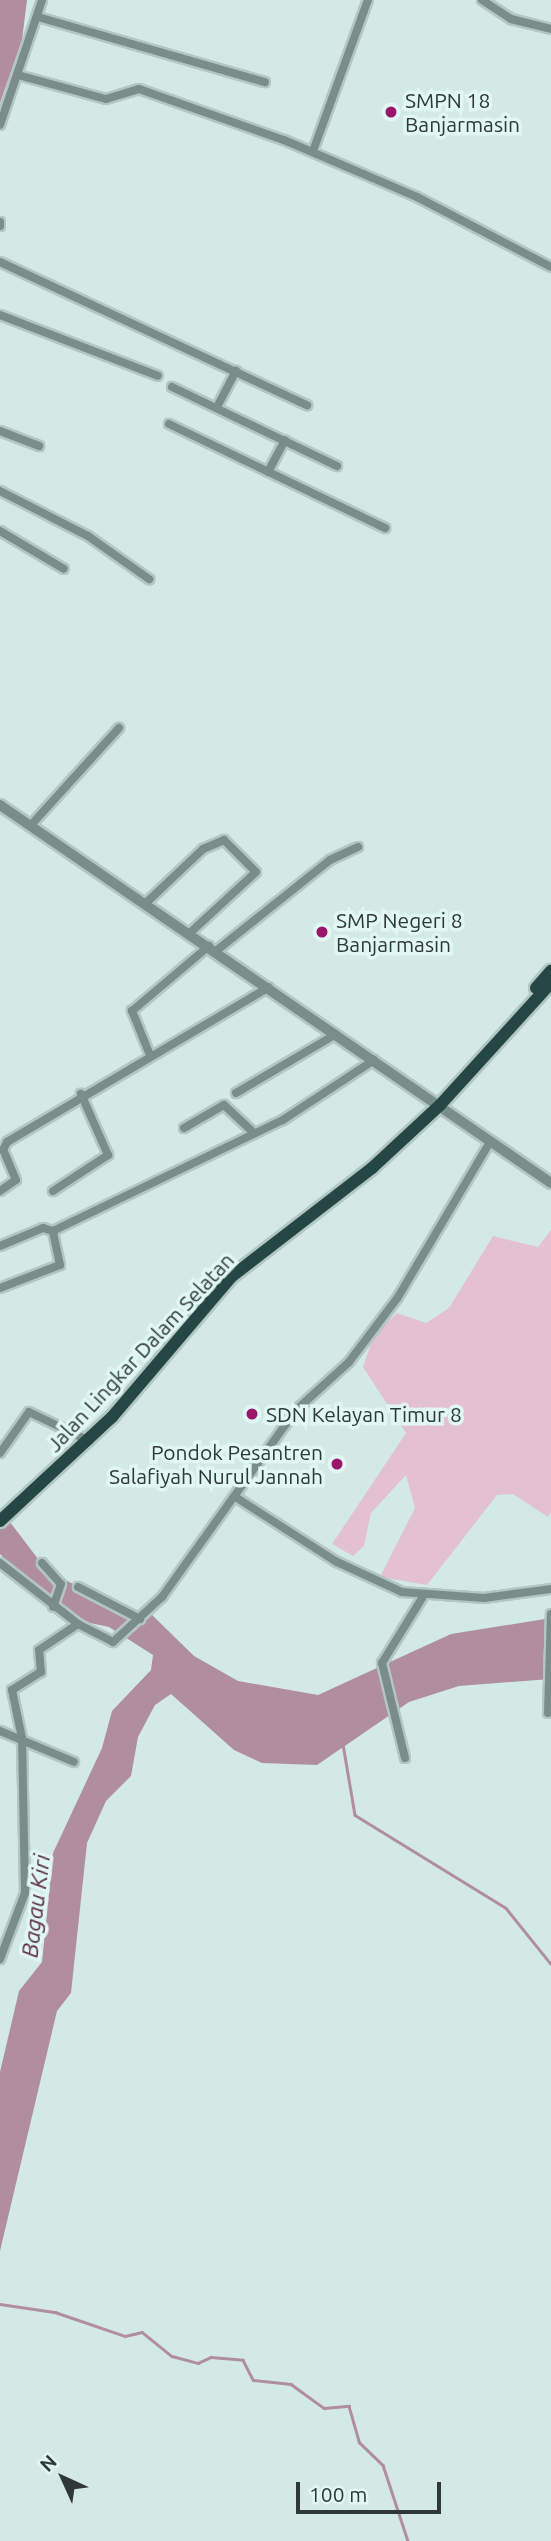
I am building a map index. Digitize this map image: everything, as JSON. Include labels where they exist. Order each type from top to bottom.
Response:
[{"type":"main road","name":"Jalan Lingkar Dalam Selatan","points":[[440,1105],[439,1097],[551,971]]},
{"type":"main road","name":"Jalan Lingkar Dalam Selatan","points":[[0,1521],[89,1441],[231,1277],[324,1208],[440,1105],[551,983]]},
{"type":"street","points":[[0,125],[43,0]]},
{"type":"street","points":[[313,151],[368,0]]},
{"type":"street","points":[[482,0],[511,19],[551,29]]},
{"type":"street","points":[[38,17],[265,82]]},
{"type":"street","points":[[18,75],[106,99],[139,89],[313,151],[551,267]]},
{"type":"street","points":[[0,262],[307,405]]},
{"type":"street","points":[[0,315],[158,376]]},
{"type":"street","points":[[217,407],[236,371]]},
{"type":"street","points":[[172,387],[337,466]]},
{"type":"street","points":[[169,424],[385,528]]},
{"type":"street","points":[[0,431],[39,446]]},
{"type":"street","points":[[268,472],[285,440]]},
{"type":"street","points":[[0,491],[88,536],[149,579]]},
{"type":"street","points":[[0,531],[64,569]]},
{"type":"street","points":[[31,825],[119,728]]},
{"type":"street","points":[[0,805],[147,902],[551,1183]]},
{"type":"street","points":[[147,902],[204,849],[224,841],[256,872],[190,933]]},
{"type":"street","points":[[150,1055],[132,1011],[330,860],[358,847]]},
{"type":"street","points":[[0,1191],[16,1180],[4,1146],[81,1094],[269,987]]},
{"type":"street","points":[[236,1093],[336,1034]]},
{"type":"street","points":[[0,1246],[43,1228],[52,1231],[254,1133],[374,1060]]},
{"type":"street","points":[[53,1191],[108,1155],[81,1094]]},
{"type":"street","points":[[184,1128],[224,1105],[254,1133]]},
{"type":"street","points":[[0,1563],[52,1605],[108,1642],[123,1634],[140,1619],[237,1498],[295,1411],[341,1371],[398,1297],[490,1142]]},
{"type":"street","points":[[0,1288],[60,1265],[52,1231]]},
{"type":"street","points":[[0,1453],[29,1412],[89,1441]]},
{"type":"street","points":[[237,1498],[335,1560],[390,1588],[424,1595],[484,1598],[551,1589]]},
{"type":"street","points":[[42,1563],[61,1584],[52,1605]]},
{"type":"street","points":[[78,1587],[140,1619]]},
{"type":"street","points":[[405,1758],[398,1713],[384,1675],[384,1658],[424,1595]]},
{"type":"street","points":[[548,1713],[545,1674],[551,1614]]},
{"type":"street","points":[[1,1957],[25,1893],[22,1738],[12,1690],[41,1672],[39,1650],[78,1624]]},
{"type":"street","points":[[0,1731],[74,1762]]},
{"type":"shaded area","points":[[0,0],[27,0],[22,40],[0,103]]},
{"type":"shaded area","points":[[551,1230],[551,1512],[548,1517],[513,1494],[497,1495],[427,1585],[380,1577],[415,1508],[406,1475],[371,1513],[364,1546],[353,1556],[332,1544],[406,1433],[363,1367],[374,1335],[397,1313],[426,1323],[449,1308],[493,1236],[538,1247]]},
{"type":"shaded area","points":[[0,1509],[48,1572],[135,1613],[149,1612],[194,1656],[238,1681],[318,1695],[451,1634],[551,1618],[551,1679],[459,1686],[409,1702],[317,1765],[262,1763],[234,1750],[171,1694],[155,1705],[138,1737],[131,1776],[106,1801],[87,1843],[71,1993],[57,2011],[0,2251],[0,2072],[19,1991],[42,1962],[53,1853],[102,1748],[112,1711],[151,1670],[153,1655],[109,1627],[76,1620],[22,1577],[0,1554]]},
{"type":"waterway","points":[[343,1744],[355,1815],[506,1908],[551,1964]]},
{"type":"waterway","points":[[0,2304],[55,2312],[125,2336],[142,2332],[172,2356],[198,2363],[211,2357],[243,2360],[253,2380],[291,2384],[324,2408],[349,2406],[359,2442],[383,2465],[408,2541]]},
{"type":"place","name":"SMPN 18 Banjarmasin","points":[[391,112]]},
{"type":"place","name":"SMP Negeri 8 Banjarmasin","points":[[322,932]]},
{"type":"place","name":"SDN Kelayan Timur 8","points":[[252,1414]]},
{"type":"place","name":"Pondok Pesantren Salafiyah Nurul Jannah","points":[[337,1464]]},
{"type":"water label","name":"Bagau Kiri","points":[[36,1906]]}]
